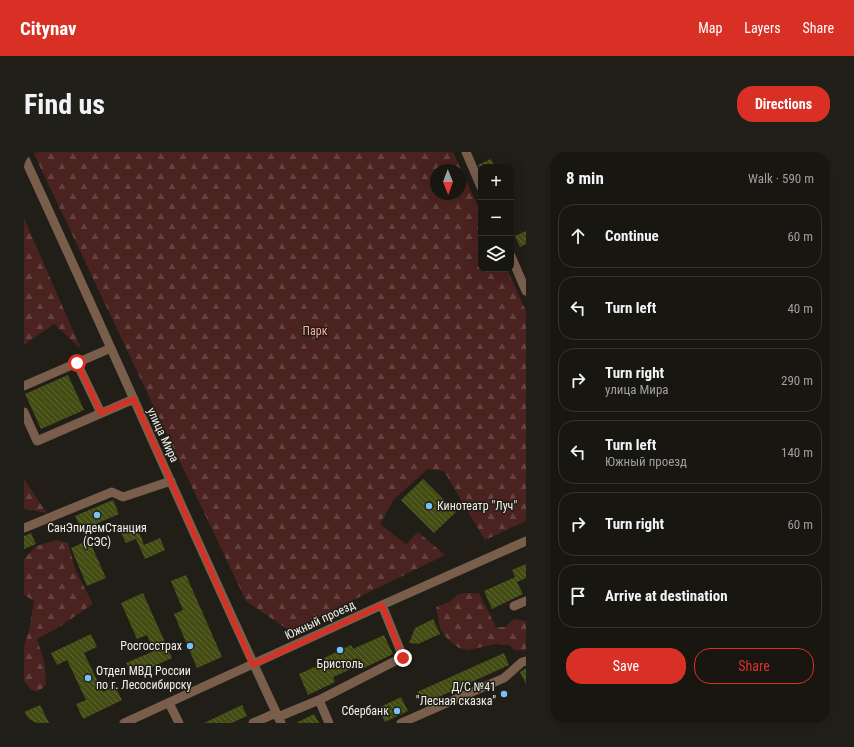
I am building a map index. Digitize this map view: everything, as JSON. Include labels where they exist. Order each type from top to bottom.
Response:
[{"type":"street","points":[[468,152],[478,179]]},
{"type":"street","name":"улица Мира","points":[[24,157],[87,292],[278,718]]},
{"type":"street","points":[[514,263],[526,291]]},
{"type":"street","points":[[24,386],[111,348]]},
{"type":"street","points":[[77,363],[101,413]]},
{"type":"street","points":[[24,412],[37,441],[134,399]]},
{"type":"street","points":[[24,528],[112,492],[123,498],[171,481]]},
{"type":"street","name":"Южный проезд","points":[[124,723],[526,541]]},
{"type":"street","points":[[514,606],[526,601]]},
{"type":"street","points":[[253,723],[278,718],[320,700],[403,658],[382,605]]},
{"type":"street","points":[[401,723],[504,678],[522,662],[526,661]]},
{"type":"street","points":[[320,700],[329,723]]},
{"type":"street","points":[[170,703],[179,723]]},
{"type":"green space","name":"Парк","points":[[33,152],[453,152],[459,164],[430,164],[430,200],[466,200],[466,180],[478,206],[478,272],[508,272],[526,311],[526,521],[485,540],[444,471],[428,469],[394,499],[380,524],[406,544],[418,532],[445,555],[290,631],[246,601]]},
{"type":"green space","points":[[24,218],[81,349],[54,324],[24,345]]},
{"type":"green space","points":[[24,479],[47,513],[24,509]]},
{"type":"green space","points":[[57,540],[68,543],[76,571],[93,604],[56,629],[37,639],[45,664],[46,685],[38,692],[30,689],[24,681],[24,646],[29,631],[34,601],[24,595],[24,559],[36,546]]},
{"type":"green space","points":[[479,593],[496,627],[505,627],[514,619],[526,621],[526,651],[514,650],[509,645],[496,644],[468,650],[459,648],[452,643],[440,628],[436,607],[449,602],[458,594]]},
{"type":"building","points":[[491,159],[494,164],[480,164]]},
{"type":"building","points":[[526,231],[526,244],[520,247],[515,236]]},
{"type":"building","points":[[68,375],[84,410],[41,429],[25,394]]},
{"type":"building","name":"Кинотеатр \"Луч\"","points":[[423,479],[456,512],[434,533],[401,500]]},
{"type":"building","name":"СанЭпидемСтанция (СЭС)","points":[[113,500],[119,514],[82,530],[75,516]]},
{"type":"building","points":[[137,526],[144,545],[160,538],[165,550],[145,559],[136,539],[126,543],[121,533]]},
{"type":"building","points":[[31,533],[36,544],[24,549],[24,536]]},
{"type":"building","points":[[89,540],[106,578],[87,586],[71,548]]},
{"type":"building","points":[[526,564],[526,578],[517,582],[523,594],[492,609],[484,591],[515,577],[512,570]]},
{"type":"building","points":[[186,575],[222,657],[197,668],[174,614],[183,610],[171,581]]},
{"type":"building","points":[[143,593],[172,658],[132,676],[126,663],[154,651],[147,635],[137,639],[121,603]]},
{"type":"building","points":[[433,619],[440,634],[418,644],[409,643],[415,628]]},
{"type":"building","points":[[91,634],[97,647],[84,653],[103,692],[115,686],[122,700],[83,719],[76,704],[86,700],[67,660],[57,665],[51,653]]},
{"type":"building","points":[[384,635],[393,654],[362,669],[357,658],[348,663],[351,669],[333,677],[335,682],[308,695],[299,674],[326,662],[324,658],[351,645],[353,649]]},
{"type":"building","points":[[504,653],[509,665],[423,704],[417,692]]},
{"type":"building","points":[[526,668],[526,684],[520,672]]},
{"type":"building","points":[[401,697],[408,711],[385,722],[378,708]]},
{"type":"building","points":[[40,705],[49,723],[24,723],[24,712]]},
{"type":"building","points":[[242,705],[247,716],[232,723],[204,723]]},
{"type":"building","points":[[314,714],[319,723],[296,723]]},
{"type":"place","name":"Кинотеатр \"Луч\"","points":[[429,506]]},
{"type":"place","name":"СанЭпидемСтанция (СЭС)","points":[[97,515]]},
{"type":"place","name":"Росгосстрах","points":[[190,646]]},
{"type":"place","name":"Бристоль","points":[[340,650]]},
{"type":"place","name":"Отдел МВД России по г. Лесосибирску","points":[[88,678]]},
{"type":"place","name":"Д/С №41 \"Лесная сказка\"","points":[[504,694]]},
{"type":"place","name":"Сбербанк","points":[[397,711]]},
{"type":"route","points":[[77,363],[101,413],[134,399],[253,665],[382,605],[403,658]]}]
